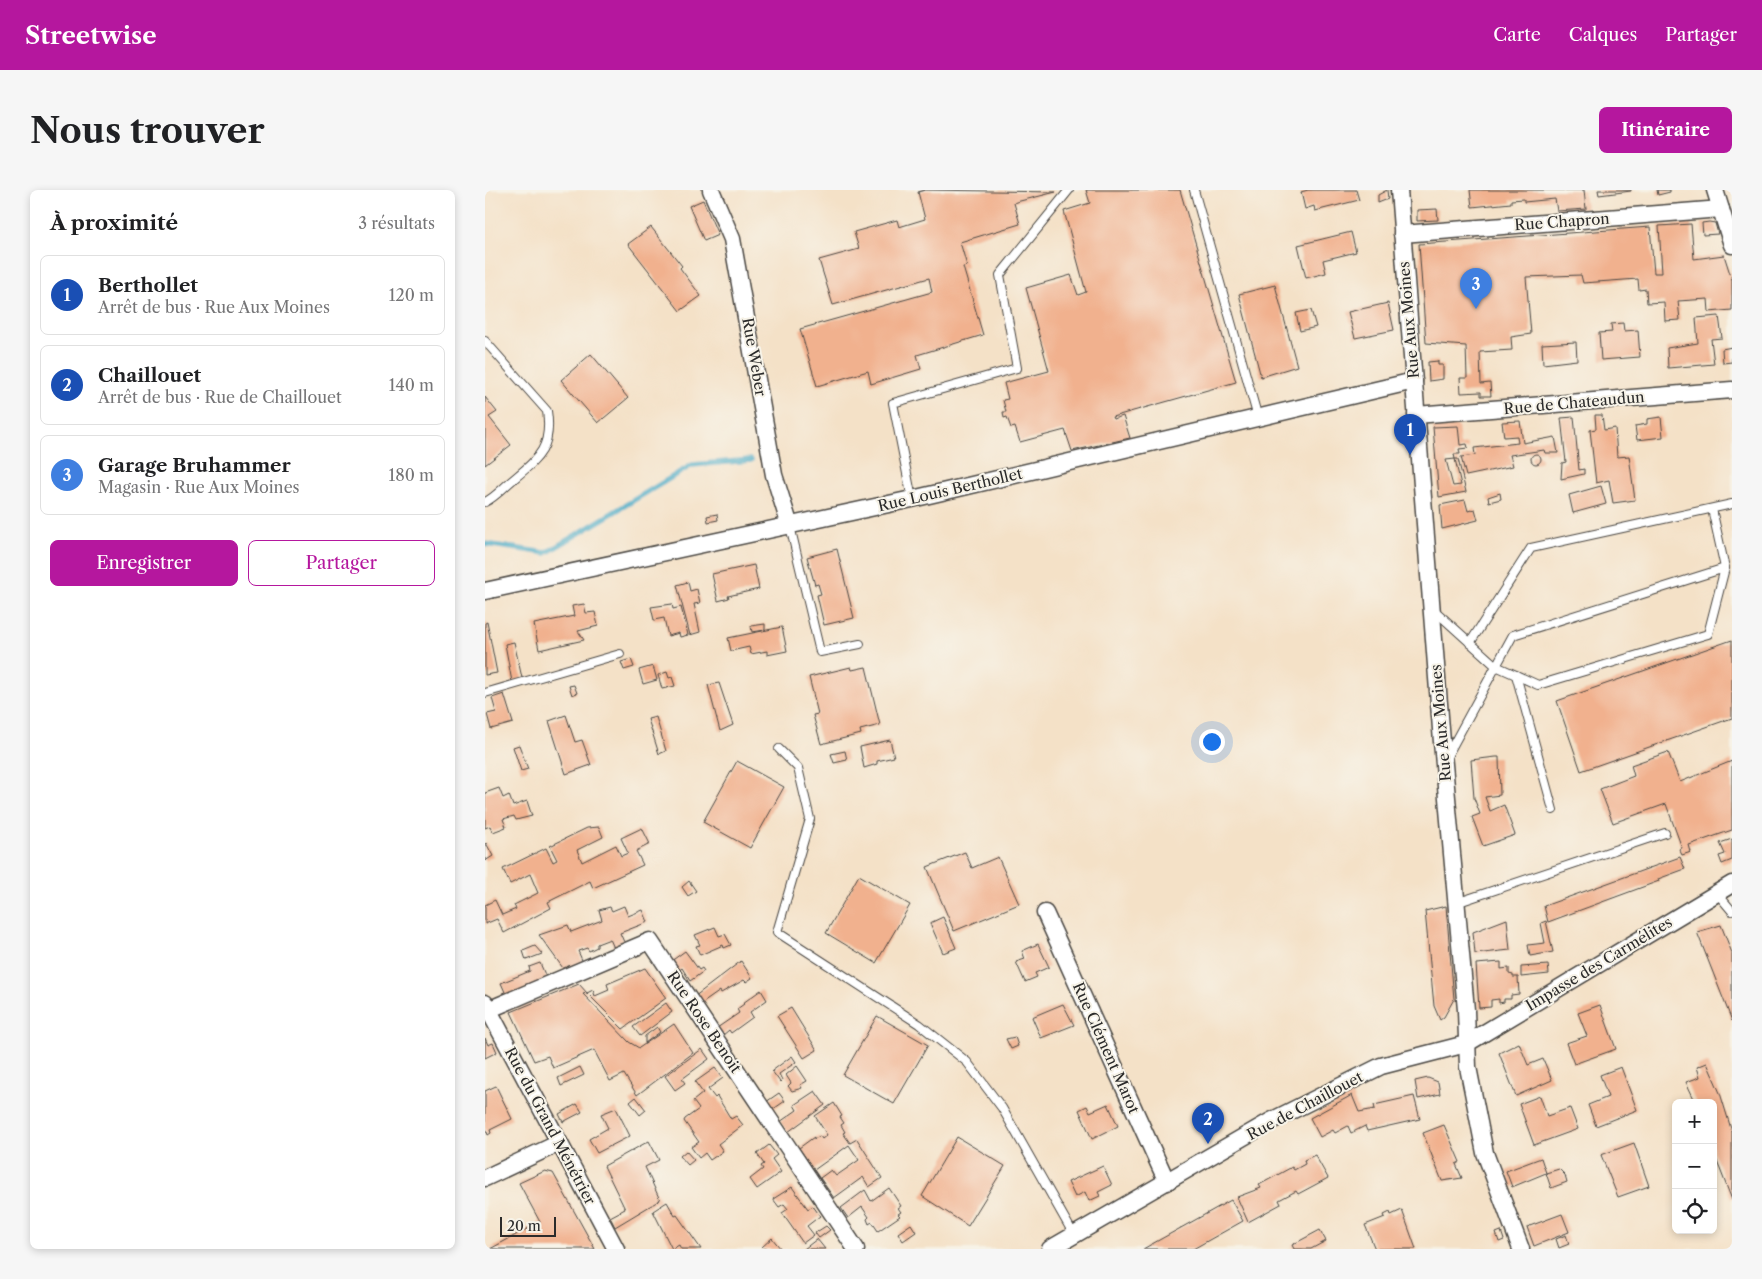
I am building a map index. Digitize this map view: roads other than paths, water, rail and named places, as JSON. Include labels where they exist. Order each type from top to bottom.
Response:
[{"type":"street","name":"Rue Weber","points":[[711,190],[732,239],[774,475],[790,526]]},
{"type":"street","name":"Rue Aux Moines","points":[[1399,190],[1431,608],[1466,1010],[1468,1067],[1485,1153],[1521,1249]]},
{"type":"street","points":[[1715,190],[1732,245]]},
{"type":"street","name":"Rue Chapron","points":[[1402,234],[1721,210]]},
{"type":"street","name":"Rue Louis Berthollet","points":[[485,591],[790,526],[914,506],[1258,418],[1414,382]]},
{"type":"street","name":"Rue de Chateaudun","points":[[1416,416],[1732,390]]},
{"type":"street","name":"Impasse des Carmélites","points":[[1466,1044],[1732,884]]},
{"type":"street","name":"Rue Clément Marot","points":[[1045,913],[1167,1182]]},
{"type":"street","name":"Rue Rose Benoit","points":[[487,1007],[650,941],[856,1249]]},
{"type":"street","name":"Rue du Grand Ménétrier","points":[[487,1007],[616,1249]]},
{"type":"street","name":"Rue de Chaillouet","points":[[1050,1249],[1271,1122],[1381,1066],[1466,1044]]},
{"type":"street","points":[[485,1178],[559,1143]]},
{"type":"lane","points":[[914,506],[893,403],[1017,368],[1000,275],[1069,190]]},
{"type":"lane","points":[[1194,190],[1258,418]]},
{"type":"lane","points":[[485,341],[547,411],[549,422],[548,441],[541,456],[485,502]]},
{"type":"lane","points":[[1470,642],[1531,548],[1732,504]]},
{"type":"lane","points":[[1431,608],[1496,666],[1538,685],[1708,634],[1725,568],[1712,508]]},
{"type":"lane","points":[[790,526],[820,652],[860,644]]},
{"type":"lane","points":[[1444,762],[1513,635],[1725,568]]},
{"type":"lane","points":[[485,693],[620,654]]},
{"type":"lane","points":[[1516,675],[1553,810]]},
{"type":"lane","points":[[779,749],[798,768],[810,819],[777,932],[919,1024],[967,1062],[1003,1108],[1074,1235]]},
{"type":"lane","points":[[1457,903],[1665,833]]},
{"type":"lane","points":[[1717,892],[1732,911]]},
{"type":"waterway","points":[[485,544],[546,553],[692,465],[751,460]]},
{"type":"place","name":"Garage Bruhammer","points":[[1476,309]]},
{"type":"place","name":"Berthollet","points":[[1410,455]]},
{"type":"place","name":"Chaillouet","points":[[1208,1144]]}]
